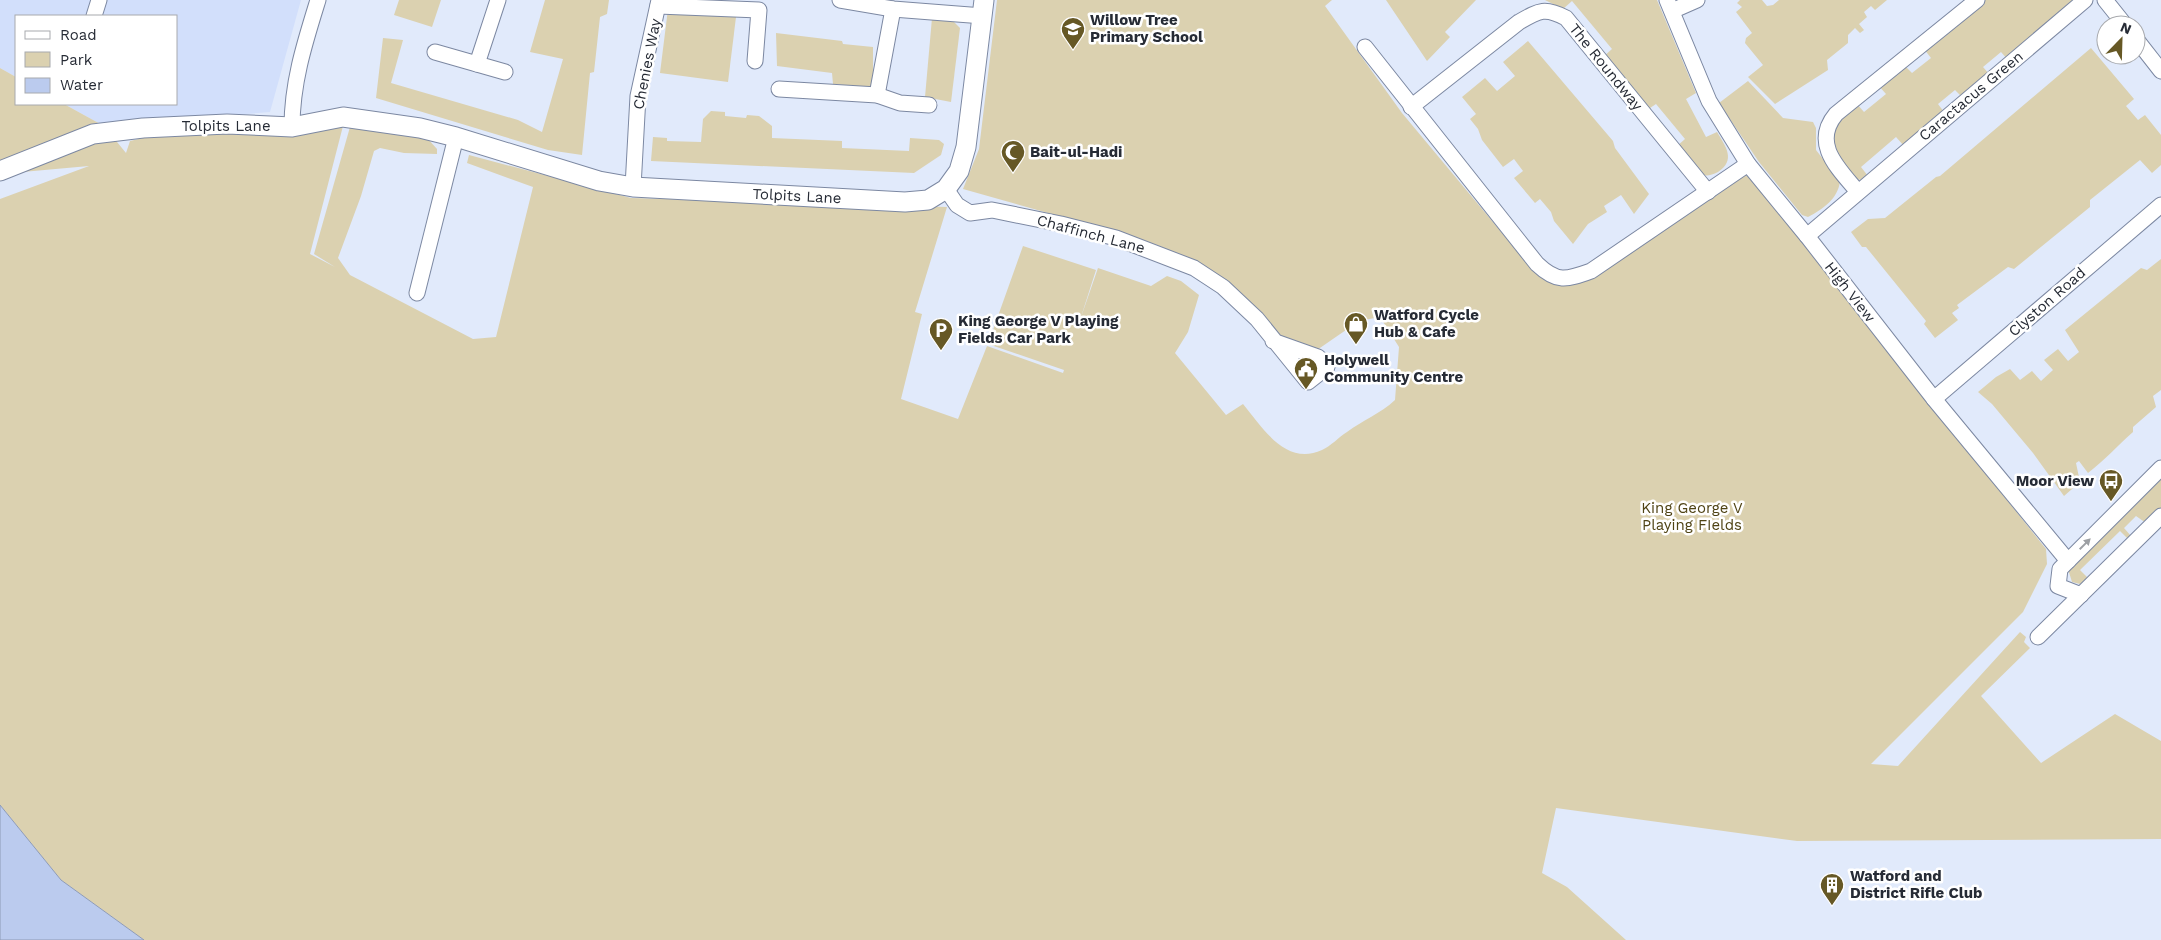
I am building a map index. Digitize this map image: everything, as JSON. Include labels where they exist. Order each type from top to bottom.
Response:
[{"type":"main road","name":"Tolpits Lane","points":[[0,170],[93,134],[143,128],[227,124],[292,127],[343,117],[420,128],[456,137],[599,181],[633,187],[905,202],[928,200],[946,189],[959,171],[966,147],[983,8]]},
{"type":"street","points":[[94,15],[99,0]]},
{"type":"street","points":[[292,127],[292,106],[298,64],[318,0]]},
{"type":"street","points":[[478,64],[498,0]]},
{"type":"street","points":[[840,0],[893,9],[983,8]]},
{"type":"street","points":[[1670,6],[1697,0]]},
{"type":"street","points":[[1858,192],[1829,156],[1826,141],[1830,121],[1836,114],[1977,0]]},
{"type":"street","name":"Caractacus Green","points":[[1807,236],[2085,0]]},
{"type":"street","points":[[2105,0],[2117,15]]},
{"type":"street","points":[[659,3],[759,10],[755,61]]},
{"type":"street","name":"Chenies Way","points":[[633,187],[638,96],[659,3]]},
{"type":"street","name":"High View","points":[[1670,6],[1708,101],[1748,164],[1807,236],[1934,399],[2068,561]]},
{"type":"street","points":[[877,96],[893,9]]},
{"type":"street","name":"The Roundway","points":[[1411,107],[1519,22],[1535,13],[1550,10],[1566,18],[1708,192]]},
{"type":"street","points":[[1365,47],[1537,264],[1550,277],[1570,279],[1591,271],[1748,164]]},
{"type":"street","points":[[435,52],[505,72]]},
{"type":"street","points":[[2146,52],[2161,71]]},
{"type":"street","points":[[779,89],[877,96],[900,103],[929,105]]},
{"type":"street","points":[[417,293],[456,137]]},
{"type":"street","name":"Chaffinch Lane","points":[[946,189],[957,205],[970,213],[992,210],[1061,224],[1116,238],[1194,268],[1223,287],[1257,319],[1273,341]]},
{"type":"street","name":"Clyston Road","points":[[1934,399],[2161,205]]},
{"type":"street","points":[[2081,595],[2058,586],[2060,569],[2161,468]]},
{"type":"street","points":[[2038,637],[2161,516]]},
{"type":"shaded area","points":[[0,0],[301,0],[270,112],[104,126],[66,105],[178,105],[178,15],[15,15],[15,76],[0,68]]},
{"type":"green space","points":[[399,0],[441,0],[432,27],[394,15]]},
{"type":"green space","points":[[545,0],[609,0],[607,14],[600,17],[594,72],[590,73],[582,155],[548,150],[376,98],[383,38],[403,40],[391,83],[518,120],[542,132],[563,59],[530,52]]},
{"type":"green space","name":"King George V Playing FIelds","points":[[997,0],[1332,0],[1325,6],[1402,113],[1533,270],[1549,278],[1567,284],[1591,279],[1737,178],[1746,175],[1755,183],[2046,549],[2047,564],[2023,612],[1871,764],[1898,766],[2020,632],[2026,637],[2024,642],[2030,648],[1981,696],[2041,763],[2115,714],[2161,741],[2161,839],[1797,841],[1556,808],[1542,873],[1567,887],[1626,940],[144,940],[61,880],[0,805],[0,199],[89,166],[0,174],[0,68],[15,76],[15,105],[66,105],[104,126],[126,153],[130,141],[160,134],[343,126],[310,254],[335,267],[314,254],[350,127],[427,138],[437,149],[437,154],[404,153],[380,148],[374,151],[361,196],[338,258],[350,275],[473,339],[496,337],[533,187],[467,163],[469,155],[631,198],[947,207],[915,312],[922,314],[901,399],[958,419],[987,346],[1063,373],[1064,370],[988,344],[1023,246],[1096,270],[1080,320],[1098,268],[1151,286],[1167,276],[1181,281],[1199,295],[1188,332],[1175,353],[1226,415],[1243,404],[1267,433],[1286,449],[1297,453],[1309,454],[1322,450],[1395,400],[1399,347],[1380,317],[1359,321],[1317,350],[1275,335],[1198,262],[1157,245],[1112,231],[963,189],[979,149]]},
{"type":"green space","points":[[1386,0],[1476,0],[1445,32],[1450,37],[1427,61]]},
{"type":"green space","points":[[1545,0],[1657,0],[1696,93],[1686,99],[1706,137],[1717,132],[1728,153],[1727,163],[1714,174],[1702,175],[1676,147],[1685,139],[1656,104],[1647,110],[1603,57],[1612,49],[1572,1],[1563,9]]},
{"type":"green space","points":[[1740,0],[1762,0],[1767,6],[1773,5],[1779,0],[1887,0],[1875,10],[1871,6],[1864,12],[1867,17],[1859,24],[1864,30],[1860,33],[1855,28],[1848,35],[1848,43],[1827,60],[1828,70],[1775,104],[1748,77],[1763,65],[1745,43],[1746,38],[1752,33],[1736,12],[1742,7],[1737,3]]},
{"type":"green space","points":[[1983,0],[2084,0],[2008,60],[2001,52],[1983,67],[1990,75],[1962,97],[1955,90],[1938,104],[1944,112],[1904,146],[1896,137],[1861,167],[1868,176],[1862,180],[1854,179],[1833,156],[1832,128],[1857,104],[1864,112],[1886,94],[1878,85],[1904,65],[1912,73],[1931,58],[1924,49]]},
{"type":"green space","points":[[668,9],[736,17],[728,82],[660,73]]},
{"type":"green space","points":[[932,18],[954,22],[960,28],[951,102],[925,97]]},
{"type":"green space","points":[[776,33],[842,41],[843,44],[873,47],[873,88],[833,84],[832,73],[777,66]]},
{"type":"green space","points":[[1528,41],[1613,141],[1615,148],[1649,194],[1634,214],[1621,195],[1604,206],[1607,212],[1588,224],[1573,244],[1554,221],[1551,212],[1540,199],[1535,203],[1514,178],[1523,171],[1514,159],[1503,167],[1482,140],[1478,129],[1470,119],[1476,114],[1462,97],[1485,78],[1497,91],[1515,76],[1503,62]]},
{"type":"green space","points":[[2091,48],[2096,54],[2096,65],[2105,65],[2134,99],[2126,106],[2138,120],[2145,115],[2161,135],[2161,165],[2152,173],[2140,160],[2090,200],[2090,207],[2014,269],[2008,267],[1957,305],[1959,308],[1952,313],[1958,320],[1935,338],[1924,324],[1926,321],[1866,247],[1862,247],[1851,232],[1868,219],[1885,218],[1936,177],[1940,176]]},
{"type":"green space","points":[[1748,81],[1783,118],[1813,122],[1816,128],[1816,150],[1840,181],[1836,193],[1829,203],[1808,217],[1802,215],[1759,162],[1719,103]]},
{"type":"green space","points":[[711,111],[725,112],[725,116],[746,118],[747,115],[759,116],[772,126],[772,138],[842,141],[842,148],[909,151],[910,138],[939,140],[944,144],[941,155],[914,173],[651,161],[653,137],[667,138],[667,141],[701,142],[703,119]]},
{"type":"green space","points":[[2161,259],[2161,390],[2153,396],[2156,407],[2133,427],[2133,432],[2088,473],[2079,461],[2076,463],[2080,482],[2064,496],[2033,453],[1992,404],[1978,392],[1996,377],[2010,369],[2020,380],[2032,371],[2041,381],[2053,370],[2044,360],[2058,349],[2068,361],[2079,352],[2065,330],[2141,268],[2147,270]]},
{"type":"green space","points":[[2161,476],[2161,508],[2146,523],[2136,516],[2124,528],[2131,536],[2128,539],[2120,531],[2080,570],[2089,579],[2080,584],[2072,582],[2068,569]]},
{"type":"water","points":[[0,805],[61,880],[144,940],[0,940]]},
{"type":"place","name":"Willow Tree Primary School","points":[[1073,50]]},
{"type":"place","name":"Bait-ul-Hadi","points":[[1013,173]]},
{"type":"place","name":"Watford Cycle Hub & Cafe","points":[[1356,345]]},
{"type":"place","name":"King George V Playing Fields Car Park","points":[[941,351]]},
{"type":"place","name":"Holywell Community Centre","points":[[1306,390]]},
{"type":"place","name":"Moor View","points":[[2111,502]]},
{"type":"place","name":"Watford and District Rifle Club","points":[[1832,906]]}]
